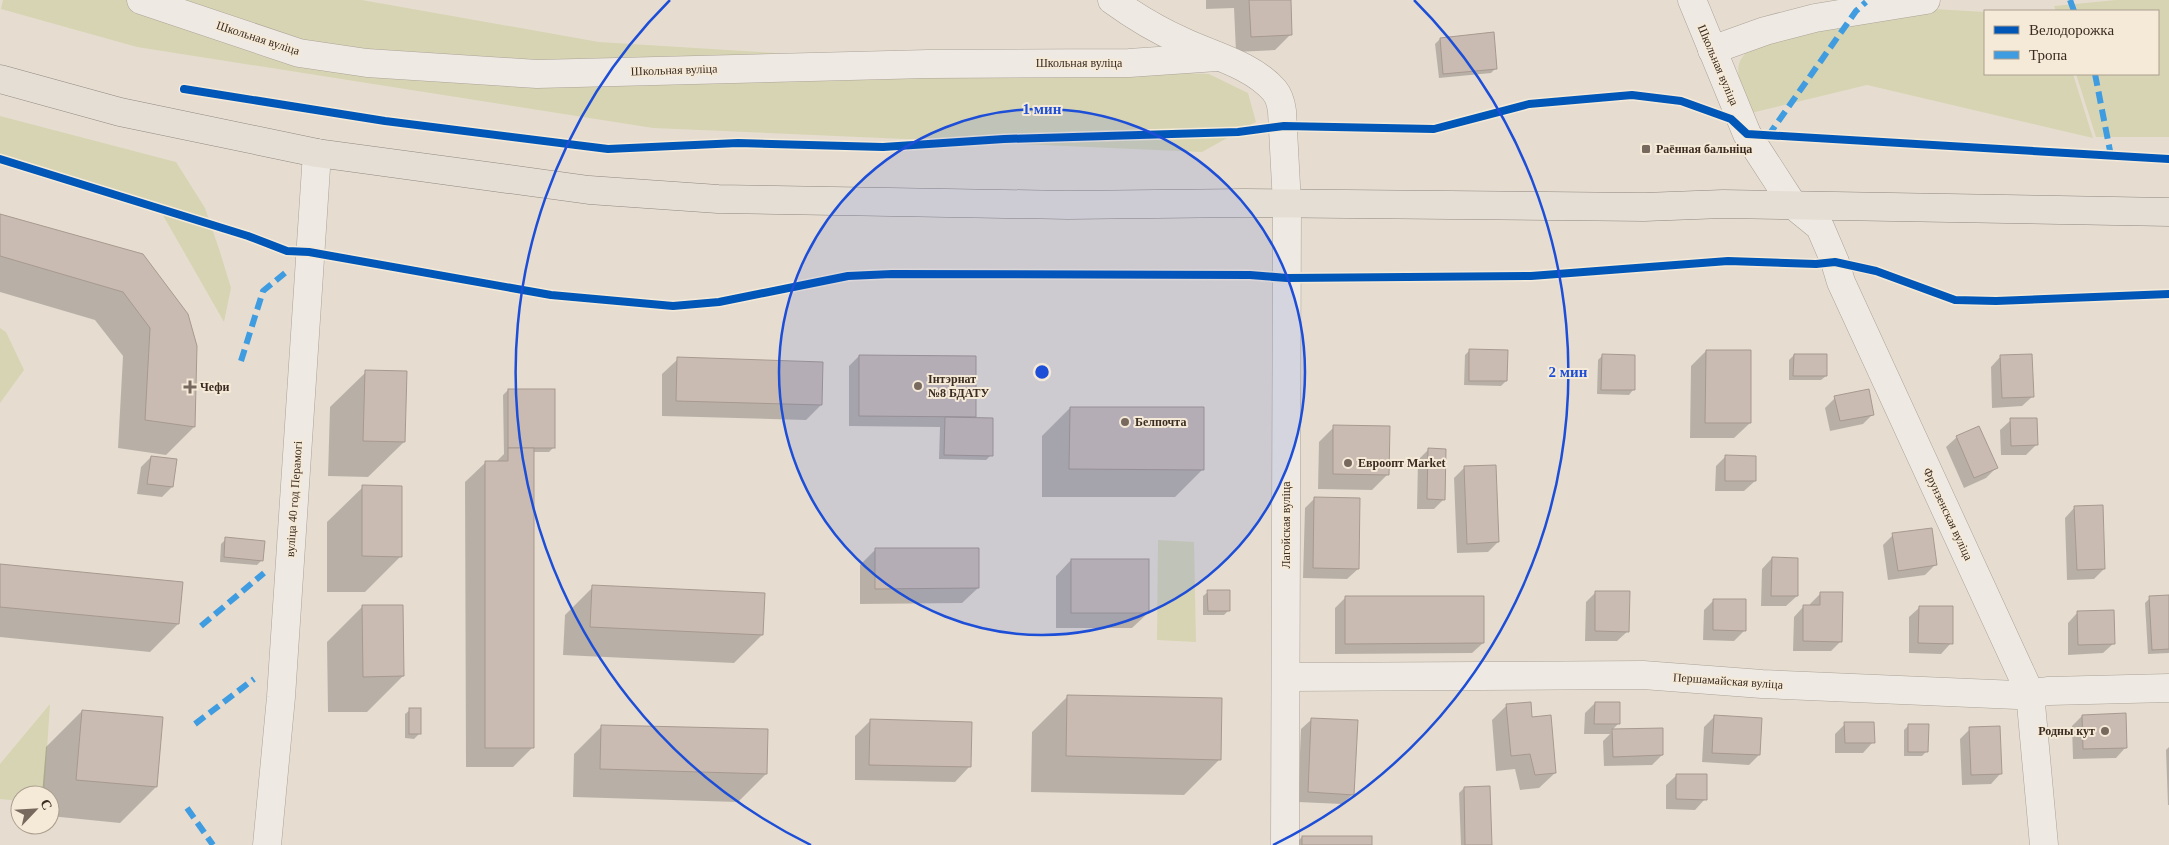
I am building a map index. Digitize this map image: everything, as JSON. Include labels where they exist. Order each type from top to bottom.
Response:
[{"type":"main road","points":[[0,80],[120,112],[317,153],[589,190],[718,199],[1068,205],[1244,202],[1287,204],[1565,204],[1644,207],[1723,204],[2169,212]]},
{"type":"street","name":"Школьная вуліца","points":[[141,0],[299,53],[367,63],[517,73],[928,64],[1129,63],[1217,57]]},
{"type":"street","name":"Школьная вуліца","points":[[1112,0],[1134,16],[1180,41],[1248,71],[1263,80],[1274,90],[1280,100],[1284,126],[1287,204]]},
{"type":"street","name":"Школьная вуліца","points":[[1692,0],[1747,134],[1793,205]]},
{"type":"street","points":[[1712,50],[1765,31],[1815,18],[1926,0]]},
{"type":"street","name":"вуліца 40 год Перамогі","points":[[267,845],[281,697],[317,153]]},
{"type":"street","name":"Лагойская вуліца","points":[[1285,845],[1287,204]]},
{"type":"street","name":"Фрунзенская вуліца","points":[[1793,205],[1820,227],[1845,291],[2030,693],[2044,845]]},
{"type":"street","name":"Першамайская вуліца","points":[[1286,677],[1643,675],[1772,685],[2017,695],[2049,691],[2169,688]]},
{"type":"shaded area","points":[[3,0],[362,0],[599,42],[886,60],[1209,74],[1248,93],[1256,122],[1202,152],[653,128],[137,47],[1,9]]},
{"type":"shaded area","points":[[2116,0],[2169,0],[2169,137],[2096,137],[2076,75],[2159,75],[2159,10],[2056,10],[2054,6]]},
{"type":"shaded area","points":[[1935,9],[1984,12],[1984,75],[2073,75],[2093,138],[1867,85],[1751,113],[1739,79],[1738,69],[1740,61],[1745,54],[1769,40]]},
{"type":"shaded area","points":[[0,116],[176,162],[205,208],[231,288],[224,322],[160,210],[0,157]]},
{"type":"shaded area","points":[[0,328],[6,332],[24,370],[0,403]]},
{"type":"shaded area","points":[[1158,540],[1194,542],[1196,642],[1157,640]]},
{"type":"shaded area","points":[[50,704],[45,785],[10,785],[10,800],[0,799],[0,764]]},
{"type":"building","points":[[1249,0],[1291,0],[1292,35],[1251,37]]},
{"type":"building","points":[[1494,32],[1497,69],[1443,74],[1440,38]]},
{"type":"building","points":[[0,214],[143,254],[188,314],[197,346],[195,427],[145,420],[150,328],[123,292],[0,256]]},
{"type":"building","points":[[1469,349],[1508,350],[1507,381],[1469,381]]},
{"type":"building","points":[[1706,350],[1751,350],[1751,423],[1705,423]]},
{"type":"building","points":[[1602,354],[1635,355],[1635,390],[1601,390]]},
{"type":"building","points":[[1794,354],[1827,354],[1827,376],[1793,376]]},
{"type":"building","points":[[2032,354],[2034,397],[2002,398],[2000,355]]},
{"type":"building","name":"Інтэрнат №8 БДАТУ","points":[[859,355],[976,356],[976,417],[859,416]]},
{"type":"building","points":[[677,357],[823,362],[822,405],[676,401]]},
{"type":"building","points":[[365,370],[407,371],[405,442],[363,441]]},
{"type":"building","points":[[508,389],[555,389],[555,448],[508,448]]},
{"type":"building","points":[[1869,389],[1874,415],[1840,421],[1834,396]]},
{"type":"building","points":[[1070,407],[1204,407],[1204,470],[1069,469]]},
{"type":"building","points":[[945,417],[993,418],[993,456],[944,455]]},
{"type":"building","points":[[2010,418],[2037,418],[2038,445],[2011,446]]},
{"type":"building","points":[[1333,425],[1390,426],[1389,475],[1333,474]]},
{"type":"building","points":[[1979,426],[1998,468],[1974,478],[1956,436]]},
{"type":"building","points":[[508,448],[534,448],[534,748],[485,748],[485,461],[508,461]]},
{"type":"building","points":[[1428,448],[1446,449],[1445,500],[1427,499]]},
{"type":"building","points":[[1725,455],[1756,456],[1756,481],[1725,481]]},
{"type":"building","points":[[151,456],[177,459],[173,487],[147,484]]},
{"type":"building","points":[[1496,465],[1499,542],[1467,544],[1464,466]]},
{"type":"building","points":[[362,485],[402,486],[402,557],[362,556]]},
{"type":"building","points":[[1314,497],[1360,498],[1359,569],[1313,568]]},
{"type":"building","points":[[2103,505],[2105,569],[2077,570],[2074,506]]},
{"type":"building","points":[[1932,528],[1937,565],[1898,571],[1892,533]]},
{"type":"building","points":[[225,537],[265,541],[263,561],[224,557]]},
{"type":"building","points":[[875,548],[979,548],[979,588],[875,589]]},
{"type":"building","points":[[1772,557],[1798,558],[1798,596],[1771,596]]},
{"type":"building","points":[[1071,559],[1149,559],[1149,613],[1071,613]]},
{"type":"building","points":[[0,564],[183,582],[179,624],[0,607]]},
{"type":"building","points":[[592,585],[765,593],[763,635],[590,627]]},
{"type":"building","points":[[1207,590],[1230,590],[1230,611],[1208,611]]},
{"type":"building","points":[[1595,591],[1630,591],[1629,632],[1595,631]]},
{"type":"building","points":[[1820,592],[1843,592],[1842,642],[1803,641],[1803,605],[1820,605]]},
{"type":"building","points":[[2169,595],[2169,649],[2152,650],[2149,596]]},
{"type":"building","points":[[1345,596],[1484,596],[1484,643],[1345,644]]},
{"type":"building","points":[[1713,599],[1746,599],[1746,631],[1713,630]]},
{"type":"building","points":[[362,605],[403,605],[404,676],[363,677]]},
{"type":"building","points":[[1919,606],[1953,606],[1953,644],[1918,643]]},
{"type":"building","points":[[2114,610],[2115,644],[2078,645],[2077,611]]},
{"type":"building","points":[[1067,695],[1222,698],[1221,760],[1066,756]]},
{"type":"building","points":[[1531,702],[1532,717],[1551,715],[1556,773],[1535,775],[1530,754],[1511,756],[1506,704]]},
{"type":"building","points":[[1595,702],[1620,702],[1620,724],[1594,724]]},
{"type":"building","points":[[409,708],[421,708],[421,734],[409,734]]},
{"type":"building","points":[[82,710],[163,717],[157,787],[76,780]]},
{"type":"building","name":"Родны кут","points":[[2126,713],[2127,748],[2083,749],[2082,715]]},
{"type":"building","points":[[1714,715],[1762,718],[1760,755],[1712,753]]},
{"type":"building","points":[[1311,718],[1358,720],[1354,795],[1308,792]]},
{"type":"building","points":[[870,719],[972,722],[971,767],[869,765]]},
{"type":"building","points":[[1844,722],[1874,722],[1875,743],[1845,743]]},
{"type":"building","points":[[1908,724],[1929,724],[1928,752],[1908,752]]},
{"type":"building","points":[[601,725],[768,729],[767,774],[600,769]]},
{"type":"building","points":[[2000,726],[2002,774],[1971,775],[1969,727]]},
{"type":"building","points":[[1663,728],[1663,755],[1613,757],[1612,729]]},
{"type":"building","points":[[1676,774],[1707,774],[1707,800],[1676,799]]},
{"type":"building","points":[[1490,786],[1492,845],[1465,845],[1464,787]]},
{"type":"building","points":[[1302,836],[1372,836],[1372,845],[1302,845]]},
{"type":"marked path","points":[[2070,0],[2074,10]]},
{"type":"marked path","points":[[1768,136],[1856,11],[1866,2]]},
{"type":"marked path","points":[[2095,75],[2111,156]]},
{"type":"marked path","points":[[241,361],[263,291],[285,273]]},
{"type":"marked path","points":[[201,626],[264,573]]},
{"type":"marked path","points":[[195,724],[254,679]]},
{"type":"marked path","points":[[187,808],[213,845]]},
{"type":"cycle path","points":[[184,89],[385,121],[608,149],[738,143],[883,147],[1004,139],[1238,132],[1284,126],[1434,129],[1529,104],[1632,95],[1681,101],[1731,119],[1747,134],[2169,159]]},
{"type":"cycle path","points":[[0,159],[248,236],[287,251],[309,252],[551,295],[673,306],[719,302],[848,276],[892,274],[1250,275],[1287,278],[1531,276],[1728,261],[1816,264],[1835,262],[1876,271],[1955,300],[1996,301],[2169,294]]},
{"type":"place","name":"Раённая бальніца","points":[[1646,149]]},
{"type":"place","name":"Інтэрнат №8 БДАТУ","points":[[918,386]]},
{"type":"place","name":"Чефи","points":[[190,387]]},
{"type":"place","name":"Белпочта","points":[[1125,422]]},
{"type":"place","name":"Евроопт Market","points":[[1348,463]]},
{"type":"place","name":"Родны кут","points":[[2105,731]]}]
